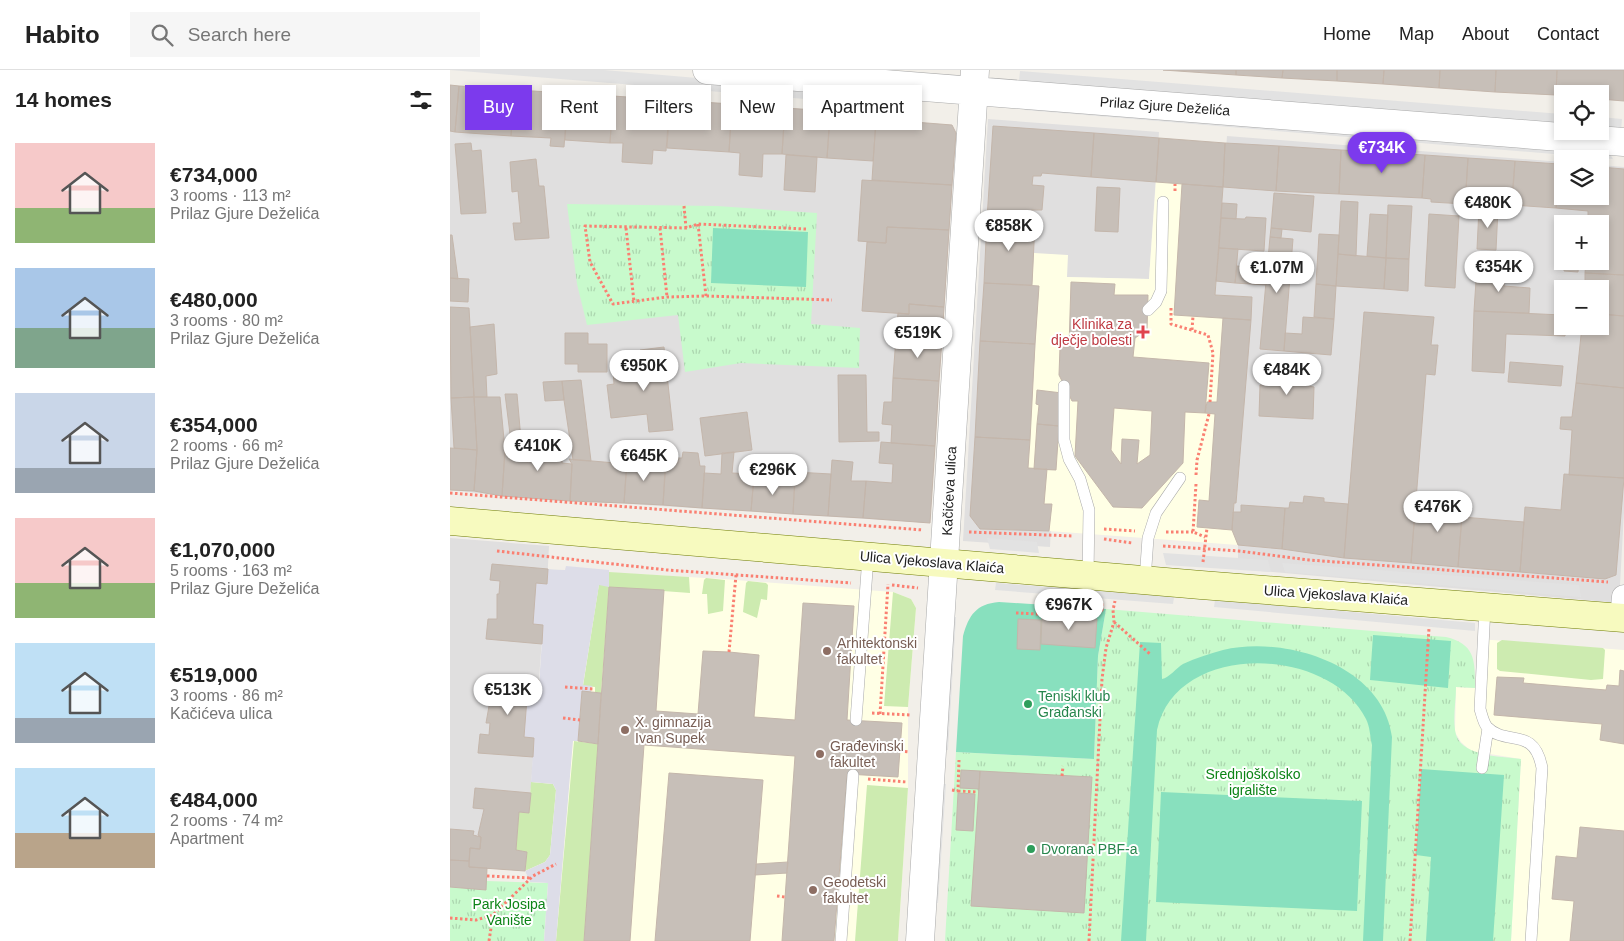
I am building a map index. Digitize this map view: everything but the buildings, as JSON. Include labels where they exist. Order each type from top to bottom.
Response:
[{"type":"main road","name":"Ulica Vjekoslava Klaića","points":[[450,520],[868,557],[1485,606],[1622,604]]},
{"type":"street","name":"Prilaz Gjure Deželića","points":[[706,70],[975,80],[1624,142]]},
{"type":"street","name":"Kačićeva ulica","points":[[920,941],[975,80]]},
{"type":"lane","points":[[1148,310],[1156,302],[1161,291],[1163,202]]},
{"type":"lane","points":[[1064,386],[1064,440],[1069,459],[1080,479],[1089,510],[1088,575]]},
{"type":"lane","points":[[1145,580],[1148,544],[1156,513],[1180,478]]},
{"type":"lane","points":[[856,720],[868,557]]},
{"type":"lane","points":[[1482,768],[1488,728],[1480,709],[1480,668],[1485,606]]},
{"type":"lane","points":[[1488,728],[1497,733],[1520,738],[1533,745],[1540,756],[1543,780],[1531,941]]},
{"type":"lane","points":[[841,941],[853,774]]},
{"type":"path","points":[[684,206],[686,228]]},
{"type":"path","points":[[698,224],[706,296]]},
{"type":"path","points":[[806,229],[698,224],[686,228],[585,226],[590,262],[613,304],[706,296],[832,300]]},
{"type":"path","points":[[626,228],[634,302]]},
{"type":"path","points":[[660,228],[668,298]]},
{"type":"path","points":[[1171,306],[1171,324],[1208,335],[1213,353],[1210,402]]},
{"type":"path","points":[[1192,330],[1193,316]]},
{"type":"path","points":[[1205,537],[1193,532],[1197,460],[1209,414]]},
{"type":"path","points":[[450,493],[932,529]]},
{"type":"path","points":[[1204,549],[1207,528]]},
{"type":"path","points":[[963,532],[1089,537],[1308,560],[1622,604]]},
{"type":"path","points":[[550,557],[566,558],[575,561],[736,575],[888,584],[918,588]]},
{"type":"path","points":[[729,652],[736,575]]},
{"type":"path","points":[[880,714],[888,584]]},
{"type":"path","points":[[1016,613],[1037,614],[1040,609],[1096,615],[1102,610],[1102,600]]},
{"type":"path","points":[[1089,941],[1102,679],[1106,648],[1114,622],[1113,610],[1115,601]]},
{"type":"path","points":[[1114,622],[1150,654]]},
{"type":"path","points":[[1410,941],[1429,628]]},
{"type":"path","points":[[565,687],[593,689]]},
{"type":"path","points":[[874,713],[916,715]]},
{"type":"path","points":[[563,718],[580,720]]},
{"type":"path","points":[[958,791],[959,760]]},
{"type":"path","points":[[1062,776],[1063,766]]},
{"type":"path","points":[[869,779],[913,783]]},
{"type":"path","points":[[948,790],[978,792]]},
{"type":"path","points":[[450,918],[476,920],[493,915],[531,878],[556,864]]},
{"type":"path","points":[[487,876],[531,878]]},
{"type":"path","points":[[777,896],[785,897]]},
{"type":"path","points":[[490,941],[493,915]]},
{"type":"shaded area","points":[[450,70],[604,70],[780,85],[721,85],[721,92],[711,91],[711,85],[634,85]]},
{"type":"shaded area","points":[[1020,71],[1554,113],[1554,125],[1019,81]]},
{"type":"shaded area","points":[[450,85],[465,86],[465,130],[532,130],[532,91],[542,91],[542,130],[616,130],[616,96],[626,97],[626,130],[711,130],[711,103],[721,104],[721,130],[793,130],[793,108],[803,109],[803,130],[922,130],[922,123],[952,125],[956,134],[930,523],[502,496],[450,490]]},
{"type":"shaded area","points":[[793,86],[803,87],[803,99],[793,98]]},
{"type":"shaded area","points":[[1019,101],[1606,147],[1608,150],[1554,150],[1554,154],[1025,110]]},
{"type":"shaded area","points":[[1609,118],[1622,119],[1621,131],[1609,130]]},
{"type":"shaded area","points":[[988,119],[1159,132],[1149,279],[1066,277],[1032,285],[1039,286],[1028,468],[1047,469],[1052,504],[1050,547],[963,541]]},
{"type":"shaded area","points":[[1227,136],[1554,161],[1554,205],[1609,205],[1609,166],[1624,167],[1624,512],[1619,603],[1238,569],[1238,545],[1232,530],[1234,503],[1215,295]]},
{"type":"shaded area","name":"Klinika za dječje bolesti","points":[[1159,138],[1225,143],[1215,295],[1252,297],[1236,503],[1234,503],[1232,530],[1238,545],[1049,531],[1052,505],[1044,504],[1046,470],[1028,468],[1039,286],[1032,285],[1034,253],[1068,255],[1067,277],[1149,279]]},
{"type":"shaded area","points":[[450,538],[549,546],[547,584],[533,624],[543,625],[529,813],[516,851],[527,852],[525,871],[487,868],[486,890],[450,887]]},
{"type":"shaded area","points":[[987,538],[1037,542],[1039,553],[990,549]]},
{"type":"shaded area","points":[[1163,553],[1268,560],[1271,572],[1166,565]]},
{"type":"shaded area","points":[[1282,563],[1579,585],[1581,597],[1285,572]]},
{"type":"shaded area","points":[[566,566],[609,570],[609,587],[599,585],[583,685],[592,686],[591,692],[582,692],[578,741],[573,741],[556,941],[544,941],[548,883],[530,882],[525,871],[545,862],[550,855],[556,790],[553,784],[531,782],[534,738],[524,737],[527,698],[538,698],[543,626],[533,624],[536,583],[547,584],[548,569],[565,570]]},
{"type":"shaded area","points":[[548,569],[723,579],[893,592],[911,599],[916,608],[908,707],[908,788],[898,941],[544,941],[548,883],[530,882],[525,871],[527,852],[516,850],[519,812],[529,813]]},
{"type":"shaded area","points":[[996,583],[1174,597],[1173,604],[995,590]]},
{"type":"shaded area","points":[[1215,600],[1475,623],[1475,631],[1214,607]]},
{"type":"shaded area","points":[[949,616],[956,617],[948,750],[941,750]]},
{"type":"shaded area","points":[[1478,639],[1624,650],[1624,831],[1577,858],[1556,856],[1552,898],[1574,901],[1570,941],[1511,941],[1521,759],[1471,751],[1461,742],[1455,732],[1456,687],[1475,688]]},
{"type":"shaded area","points":[[939,783],[946,784],[938,903],[931,902]]},
{"type":"green space","points":[[567,204],[717,206],[817,213],[811,324],[860,328],[859,368],[741,363],[685,372],[678,315],[587,325],[577,284]]},
{"type":"green space","points":[[713,228],[808,232],[806,287],[711,283]]},
{"type":"green space","points":[[609,572],[689,577],[690,593],[609,587],[601,693],[595,692],[595,687],[583,686],[599,584],[609,586]]},
{"type":"green space","points":[[706,578],[725,580],[723,611],[708,614],[707,594],[702,594]]},
{"type":"green space","points":[[748,581],[766,583],[768,585],[767,600],[761,599],[757,618],[743,612],[746,583]]},
{"type":"green space","points":[[893,592],[911,599],[916,608],[908,707],[884,706]]},
{"type":"green space","name":"Teniski klub Građanski","points":[[999,602],[1106,609],[1098,656],[1094,759],[956,752],[963,636],[968,622],[979,608]]},
{"type":"green space","name":"Srednjoškolsko igralište","points":[[1106,609],[1446,637],[1463,644],[1472,655],[1474,662],[1475,688],[1456,687],[1454,725],[1458,739],[1464,746],[1481,754],[1521,759],[1511,941],[945,941],[956,752],[1094,759],[1098,656]]},
{"type":"green space","points":[[1373,635],[1451,641],[1448,688],[1370,680]]},
{"type":"green space","points":[[1502,640],[1603,648],[1605,650],[1603,679],[1591,680],[1500,671],[1497,669],[1497,643]]},
{"type":"green space","points":[[1140,642],[1161,643],[1162,679],[1183,664],[1223,650],[1248,646],[1274,647],[1301,652],[1327,661],[1351,674],[1371,691],[1385,712],[1392,737],[1383,941],[1363,941],[1372,745],[1366,719],[1347,695],[1320,677],[1289,666],[1255,663],[1222,668],[1192,680],[1170,701],[1157,730],[1146,941],[1121,941]]},
{"type":"green space","points":[[574,741],[598,744],[584,941],[556,941]]},
{"type":"green space","points":[[1421,769],[1504,775],[1493,941],[1426,941],[1431,857],[1416,855]]},
{"type":"green space","points":[[531,782],[553,784],[556,790],[550,855],[545,862],[525,871],[527,852],[516,850],[519,812],[529,813]]},
{"type":"green space","points":[[867,785],[908,788],[898,941],[855,941]]},
{"type":"green space","points":[[1161,792],[1362,801],[1357,911],[1156,902]]},
{"type":"green space","name":"Park Josipa Vanište","points":[[486,881],[548,883],[544,941],[450,941],[450,887],[486,890]]},
{"type":"place","name":"Klinika za dječje bolesti","points":[[1143,332]]},
{"type":"place","name":"Arhitektonski fakultet","points":[[827,651]]},
{"type":"place","name":"Teniski klub Građanski","points":[[1028,704]]},
{"type":"place","name":"X. gimnazija Ivan Supek","points":[[625,730]]},
{"type":"place","name":"Građevinski fakultet","points":[[820,754]]},
{"type":"place","name":"Dvorana PBF-a","points":[[1031,849]]},
{"type":"place","name":"Geodetski fakultet","points":[[813,890]]}]
